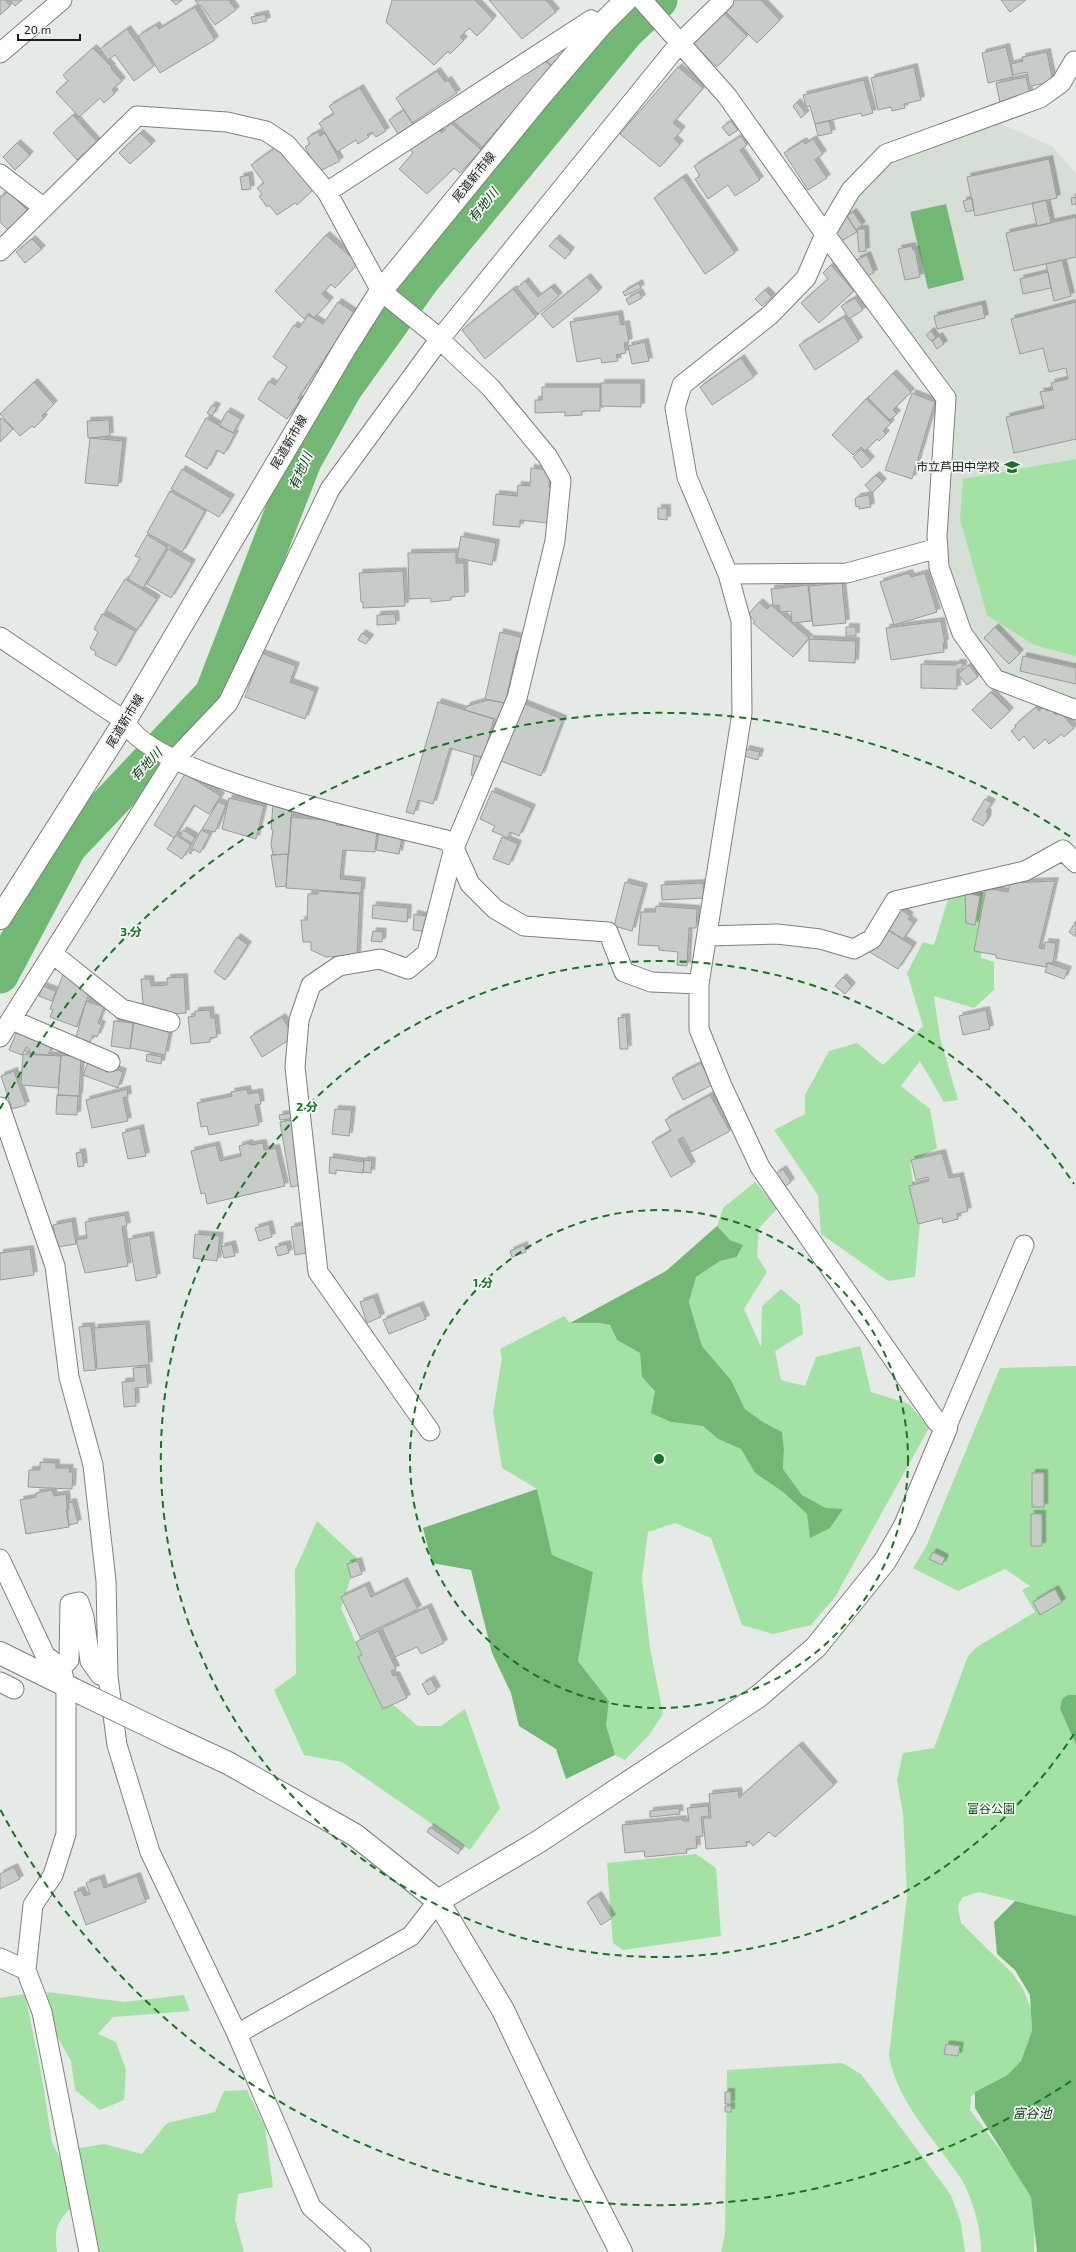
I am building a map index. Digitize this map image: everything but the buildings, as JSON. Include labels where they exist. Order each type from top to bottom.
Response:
[{"type":"street","points":[[0,54],[62,0]]},
{"type":"street","name":"尾道新市線","points":[[0,918],[127,726],[345,348],[385,295],[600,26],[626,0]]},
{"type":"street","points":[[642,0],[679,44],[727,96],[825,234],[946,398],[938,548],[939,567],[962,633],[995,679],[1076,710]]},
{"type":"street","points":[[0,1037],[174,760],[228,703],[330,489],[436,336],[679,44],[724,0]]},
{"type":"street","points":[[327,192],[591,20],[600,26]]},
{"type":"street","points":[[946,1428],[937,1422],[760,1167],[722,1086],[699,1029],[699,984],[742,713],[741,620],[728,574],[688,477],[675,408],[682,384],[770,315],[806,278],[825,234],[851,190],[886,154],[1040,98],[1061,83],[1074,61]]},
{"type":"street","points":[[0,251],[137,116],[227,122],[266,131],[287,145],[327,192],[385,295],[436,336],[491,388],[548,457],[561,480],[555,542],[517,698],[454,848],[427,953],[408,969],[380,959],[339,966],[311,985],[299,1020],[295,1067],[318,1272],[430,1431]]},
{"type":"street","points":[[0,174],[44,208]]},
{"type":"street","points":[[728,574],[847,573],[938,548]]},
{"type":"street","points":[[0,637],[174,760],[263,794],[446,840],[454,848],[470,884],[495,909],[524,926],[608,932],[624,972],[651,982],[699,984]]},
{"type":"street","points":[[707,936],[777,934],[820,939],[854,949],[872,939],[895,901],[1025,871],[1063,850],[1076,863]]},
{"type":"street","points":[[53,954],[122,1009],[170,1022]]},
{"type":"street","points":[[12,1020],[110,1062]]},
{"type":"street","points":[[0,1107],[55,1266],[69,1378],[93,1466],[106,1581],[108,1677],[117,1745],[150,1852],[237,2034],[311,2207],[361,2252]]},
{"type":"street","points":[[237,2034],[410,1936],[438,1901],[538,1842],[759,1696],[816,1647],[885,1561],[905,1526],[1024,1245]]},
{"type":"street","points":[[0,1559],[45,1654],[64,1677],[87,1696],[228,1763],[355,1835],[438,1901],[503,2010],[578,2168],[621,2252]]},
{"type":"street","points":[[89,2252],[42,2012],[26,1970],[33,1905],[53,1875],[66,1834],[64,1677],[69,1660],[70,1604],[79,1602],[84,1617],[90,1661],[100,1675],[108,1677]]},
{"type":"street","points":[[0,1653],[64,1677]]},
{"type":"street","points":[[0,1958],[26,1970]]},
{"type":"shaded area","name":"市立芦田中学校","points":[[998,123],[1052,146],[1076,174],[1076,700],[1000,672],[982,652],[964,614],[942,543],[954,390],[829,227],[871,176],[890,163]]},
{"type":"green space","points":[[1076,459],[1076,656],[1034,645],[987,615],[960,519],[963,479]]},
{"type":"green space","points":[[971,888],[985,892],[981,958],[994,962],[994,990],[974,1008],[934,996],[940,1038],[958,1100],[944,1102],[920,1061],[901,1086],[930,1109],[937,1148],[910,1163],[920,1222],[915,1277],[888,1281],[821,1234],[818,1195],[774,1130],[805,1114],[805,1095],[829,1051],[857,1043],[883,1065],[923,1026],[907,973],[923,942],[934,945],[950,893]]},
{"type":"green space","points":[[755,1182],[778,1208],[759,1228],[757,1256],[767,1272],[744,1309],[761,1347],[762,1306],[781,1289],[800,1305],[803,1334],[775,1351],[781,1380],[805,1386],[816,1357],[860,1346],[871,1392],[909,1404],[929,1428],[835,1597],[811,1625],[773,1634],[742,1625],[711,1538],[675,1523],[648,1532],[642,1578],[650,1648],[663,1714],[649,1735],[625,1760],[615,1755],[606,1725],[609,1701],[578,1661],[593,1572],[552,1555],[537,1489],[502,1468],[493,1412],[502,1358],[500,1349],[564,1316],[570,1323],[600,1323],[610,1325],[617,1340],[640,1353],[642,1377],[656,1391],[671,1422],[703,1426],[718,1439],[741,1449],[755,1473],[783,1492],[807,1514],[826,1508],[802,1495],[783,1469],[784,1449],[782,1432],[763,1422],[745,1409],[731,1380],[702,1346],[689,1302],[696,1277],[720,1261],[738,1257],[742,1245],[730,1240],[717,1226],[723,1208]]},
{"type":"green space","name":"富谷公園","points":[[1076,1366],[1076,1695],[1068,1695],[1060,1709],[1076,1745],[1076,1916],[979,1892],[963,1897],[959,1903],[958,1909],[961,1923],[1013,1974],[1023,1989],[1031,2009],[1032,2031],[1021,2061],[1006,2076],[971,2096],[970,2110],[1013,2167],[1031,2197],[1035,2218],[1034,2252],[981,2252],[980,2234],[976,2217],[964,2184],[912,2110],[898,2085],[889,2056],[907,1896],[903,1814],[897,1780],[903,1753],[934,1748],[968,1656],[977,1647],[1035,1612],[1022,1590],[1030,1586],[1005,1569],[958,1591],[913,1568],[926,1547],[1000,1368]]},
{"type":"green space","points":[[317,1521],[357,1558],[341,1608],[377,1691],[418,1726],[441,1726],[465,1709],[500,1808],[470,1850],[342,1762],[304,1755],[274,1690],[296,1674],[295,1570]]},
{"type":"green space","points":[[696,1854],[716,1868],[721,1936],[623,1950],[613,1943],[607,1863]]},
{"type":"green space","points":[[47,1992],[124,2002],[184,1995],[190,2011],[113,2017],[98,2034],[116,2042],[126,2070],[124,2100],[100,2110],[75,2090],[71,2061],[54,2031]]},
{"type":"green space","points":[[25,1994],[41,2072],[52,2142],[63,2164],[72,2207],[62,2217],[57,2227],[57,2252],[0,2252],[0,1998]]},
{"type":"green space","points":[[842,2063],[861,2074],[951,2195],[961,2223],[965,2252],[721,2252],[725,2233],[727,2070]]},
{"type":"green space","points":[[247,2090],[265,2127],[273,2187],[238,2194],[235,2219],[244,2252],[98,2252],[92,2212],[80,2206],[74,2149],[104,2144],[142,2154],[167,2123],[215,2112],[224,2091]]},
{"type":"water","points":[[946,204],[964,280],[928,289],[910,212]]},
{"type":"water","points":[[717,1226],[730,1240],[743,1245],[737,1257],[720,1261],[696,1277],[689,1302],[702,1346],[731,1380],[745,1409],[763,1422],[782,1432],[784,1449],[783,1469],[802,1495],[826,1508],[843,1509],[830,1528],[810,1538],[807,1514],[783,1492],[755,1473],[741,1449],[718,1439],[703,1426],[671,1422],[651,1413],[655,1391],[642,1377],[640,1353],[617,1340],[610,1325],[600,1323],[570,1323],[666,1271]]},
{"type":"water","points":[[537,1489],[552,1555],[593,1572],[578,1661],[609,1701],[606,1725],[615,1755],[566,1779],[556,1749],[519,1726],[511,1693],[492,1653],[471,1570],[432,1563],[423,1528]]},
{"type":"water","points":[[1068,1695],[1076,1695],[1076,1745],[1060,1709],[1062,1699]]},
{"type":"water","name":"富谷池","points":[[1015,1901],[1076,1916],[1076,2252],[1037,2252],[1031,2197],[975,2108],[975,2092],[1006,2076],[1021,2061],[1032,2031],[1030,1995],[1015,1970],[997,1954],[994,1922]]},
{"type":"waterway","name":"有地川","points":[[0,975],[68,847],[213,694],[303,461],[344,388],[422,279],[626,31],[659,0]]},
{"type":"place","name":"市立芦田中学校","points":[[1012,467]]}]
